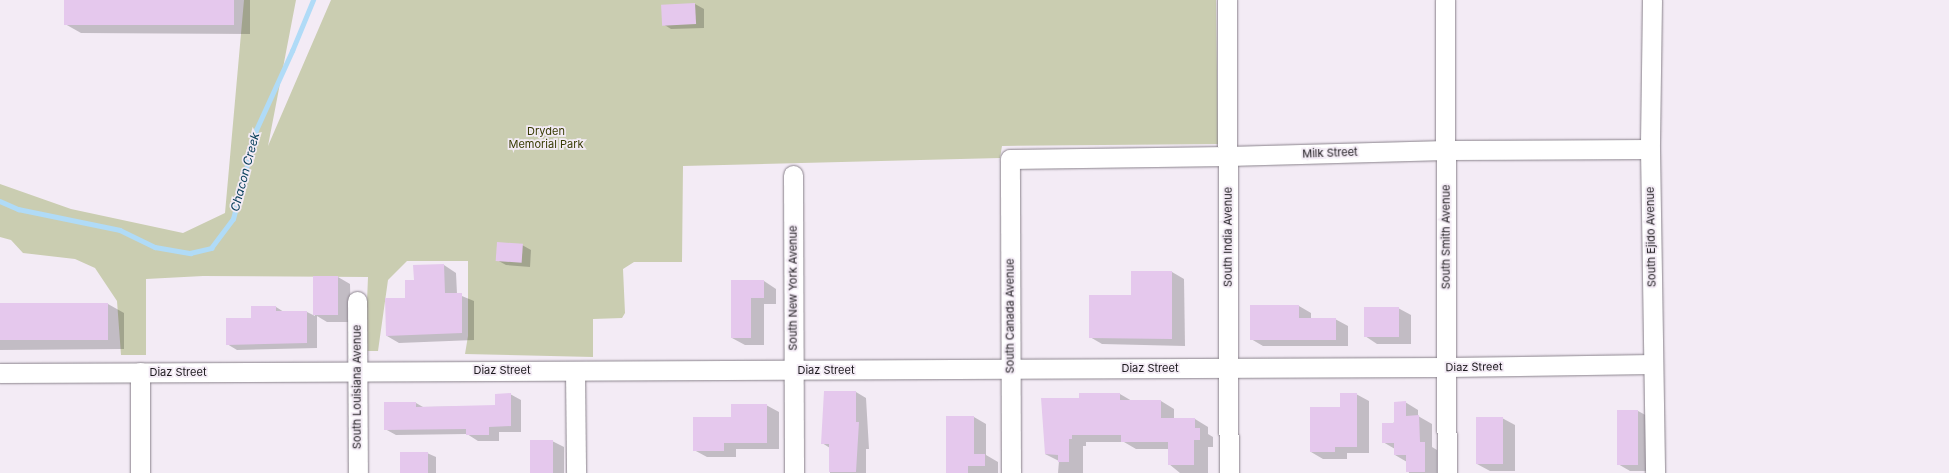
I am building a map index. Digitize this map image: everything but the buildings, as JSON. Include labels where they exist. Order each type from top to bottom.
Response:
[{"type":"street","name":"South India Avenue","points":[[1227,0],[1229,473]]},
{"type":"street","name":"South Smith Avenue","points":[[1445,0],[1447,473]]},
{"type":"street","name":"South Ejido Avenue","points":[[1652,0],[1650,148],[1655,473]]},
{"type":"street","name":"Milk Street","points":[[1010,159],[1228,156],[1446,150],[1650,148]]},
{"type":"street","name":"South Canada Avenue","points":[[1010,159],[1011,473]]},
{"type":"street","name":"South New York Avenue","points":[[793,175],[794,473]]},
{"type":"street","name":"South Louisiana Avenue","points":[[357,301],[358,473]]},
{"type":"street","name":"Diaz Street","points":[[0,373],[1446,367],[1653,364]]},
{"type":"street","points":[[575,371],[576,473]]},
{"type":"street","points":[[140,372],[140,473]]},
{"type":"green space","name":"Dryden Memorial Park","points":[[244,0],[296,0],[268,146],[331,0],[1216,0],[1218,144],[1002,146],[1000,158],[683,166],[682,262],[634,262],[623,269],[625,313],[622,318],[593,319],[593,357],[465,354],[468,336],[468,261],[407,261],[388,280],[378,351],[365,351],[368,277],[203,276],[146,279],[146,355],[121,355],[117,301],[95,268],[75,259],[23,253],[11,240],[0,237],[0,184],[71,209],[183,233],[225,213]]},
{"type":"waterway","name":"Chacon Creek","points":[[0,201],[18,209],[120,230],[155,247],[190,253],[211,248],[233,219],[256,130],[292,51],[313,0]]}]
